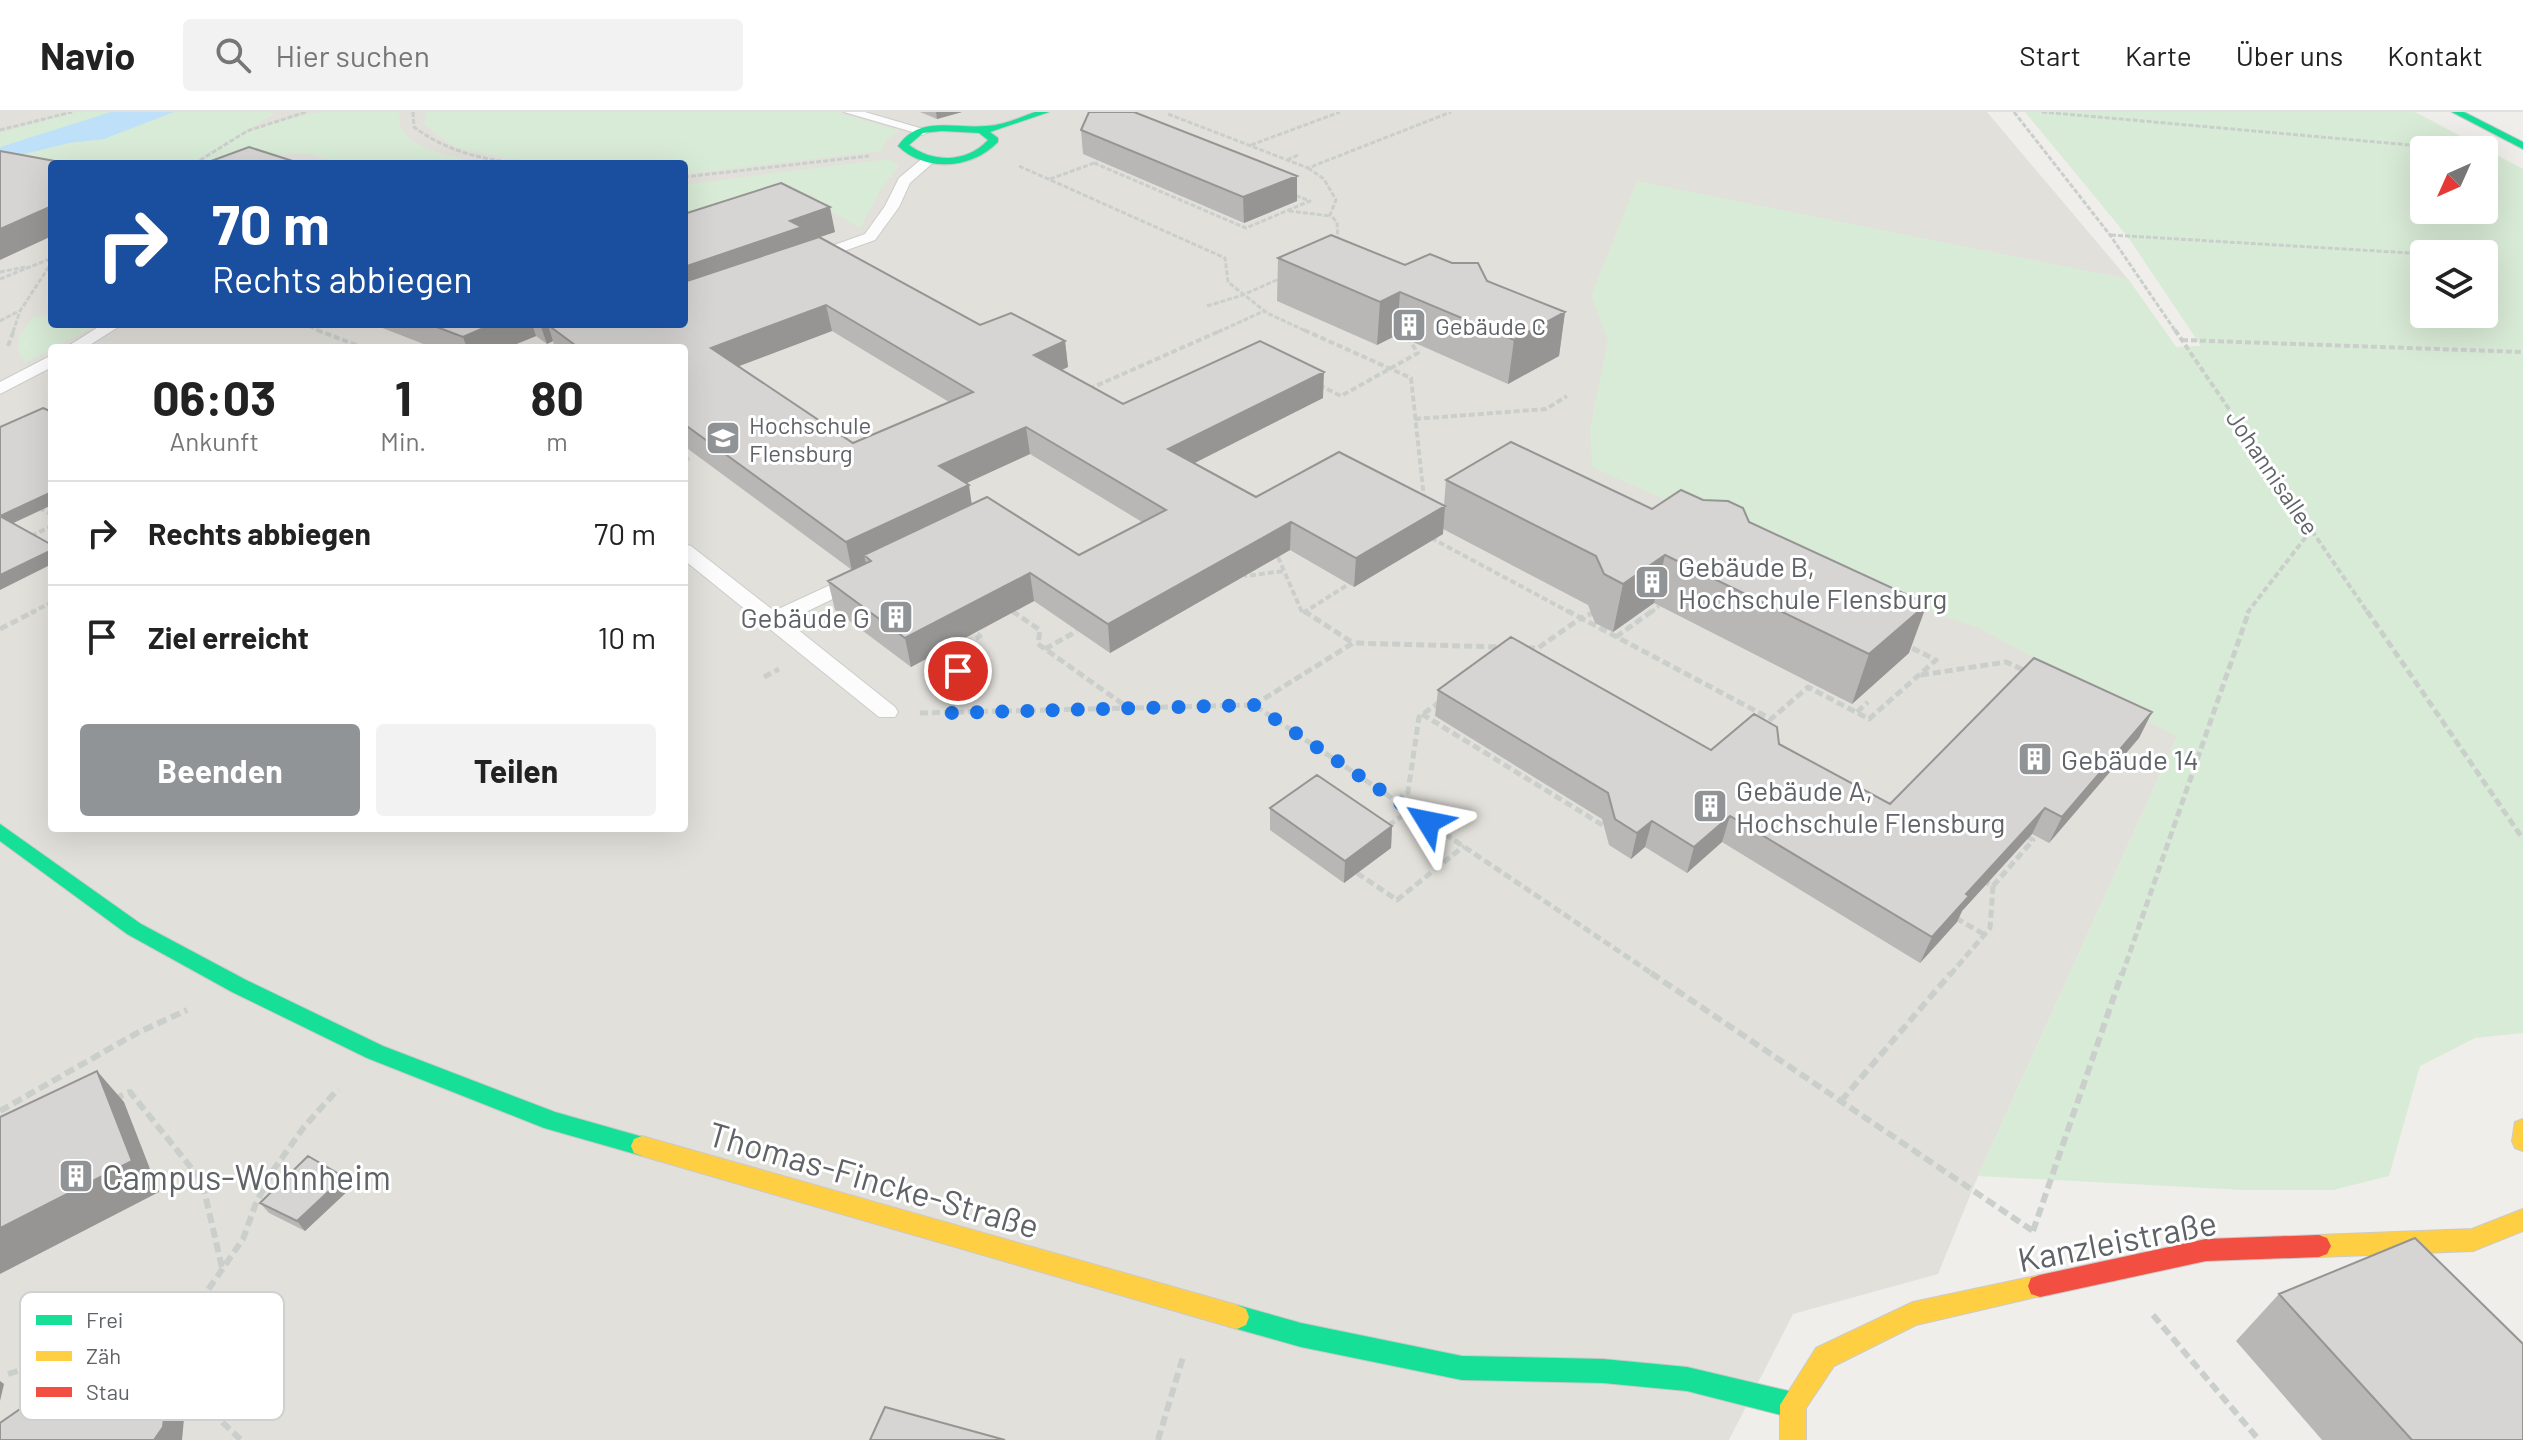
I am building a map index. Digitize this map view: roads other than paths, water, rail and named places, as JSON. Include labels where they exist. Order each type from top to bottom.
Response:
[{"type":"street","points":[[983,131],[994,140],[985,151],[964,158],[929,160],[906,151],[905,141],[923,131],[955,127],[983,131],[1044,112]]},
{"type":"street","points":[[2457,112],[2523,146]]},
{"type":"street","name":"Thomas-Fincke-Straße","points":[[0,831],[134,929],[239,986],[375,1052],[552,1121],[1301,1335],[1462,1368],[1603,1371],[1687,1379],[1793,1405]]},
{"type":"street","points":[[2523,1129],[2523,1141]]},
{"type":"street","name":"Kanzleistraße","points":[[1793,1405],[1825,1357],[1913,1314],[2206,1250],[2473,1240],[2523,1220]]},
{"type":"street","points":[[1793,1405],[1793,1440]]},
{"type":"lane","points":[[850,112],[923,131]]},
{"type":"lane","points":[[801,261],[870,237],[892,207],[904,181],[929,160]]},
{"type":"lane","points":[[80,344],[108,328]]},
{"type":"lane","points":[[0,389],[48,362]]},
{"type":"lane","points":[[688,553],[887,712]]},
{"type":"lane","points":[[773,620],[885,565]]},
{"type":"lane","points":[[2377,1244],[2408,1276]]},
{"type":"water","points":[[111,112],[174,112],[104,139],[69,143],[0,160],[0,147]]},
{"type":"place","name":"Gebäude C","points":[[1409,325]]},
{"type":"place","name":"Hochschule Flensburg","points":[[723,438]]},
{"type":"place","name":"Gebäude B, Hochschule Flensburg","points":[[1652,582]]},
{"type":"place","name":"Gebäude G","points":[[896,617]]},
{"type":"place","name":"Gebäude 14","points":[[2035,759]]},
{"type":"place","name":"Gebäude A, Hochschule Flensburg","points":[[1710,806]]},
{"type":"place","name":"Campus-Wohnheim","points":[[76,1176]]}]
